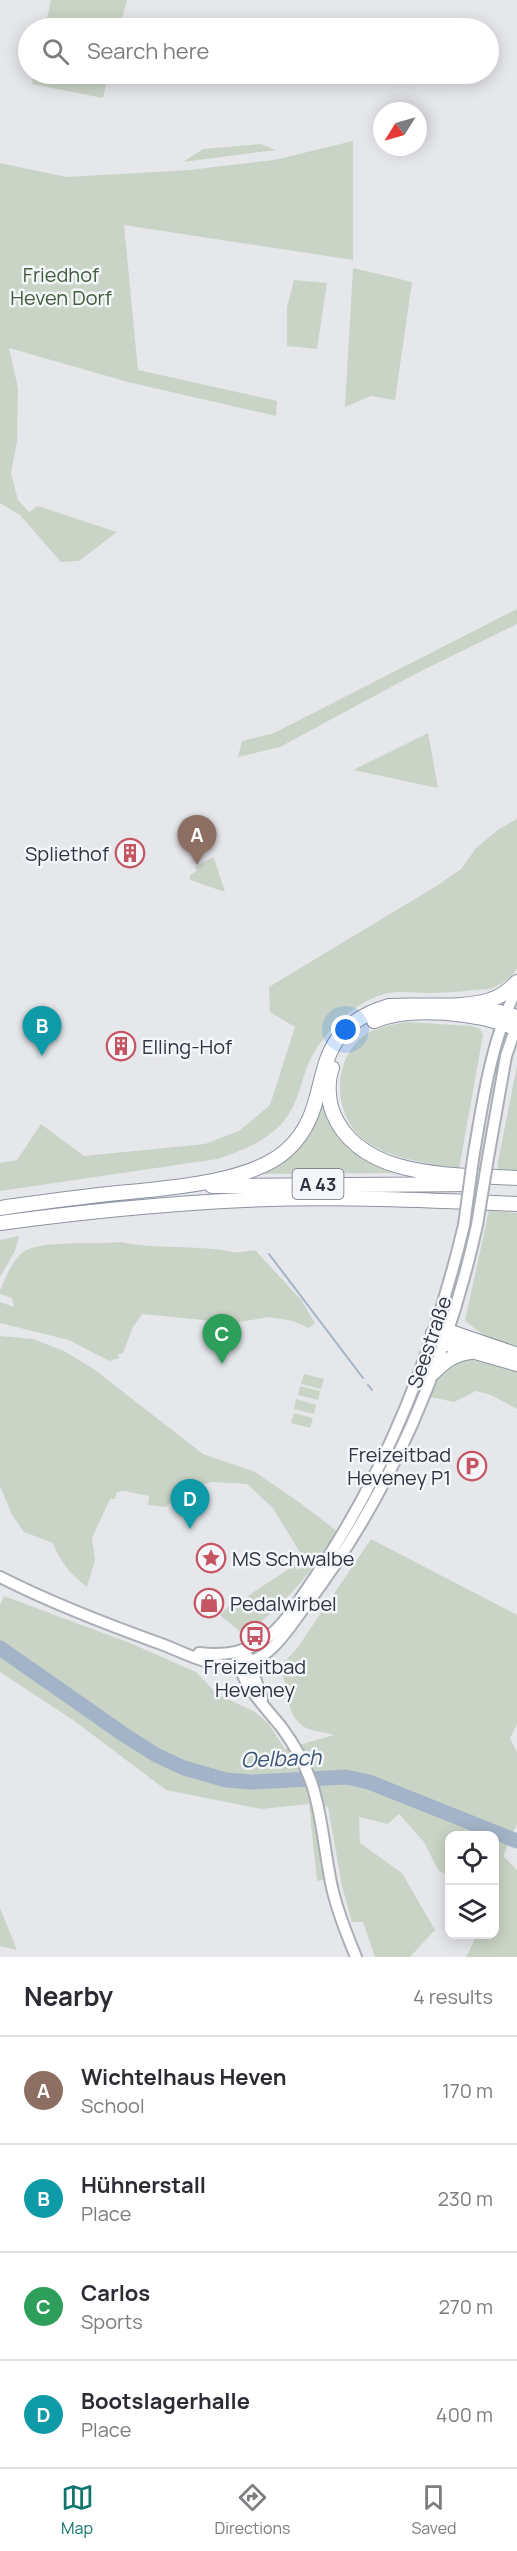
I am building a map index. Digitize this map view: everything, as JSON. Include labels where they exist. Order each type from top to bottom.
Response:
[{"type":"highway","points":[[180,1186],[250,1171],[266,1164],[287,1150],[301,1133],[313,1111],[331,1050],[343,1032],[358,1020],[389,1006],[472,1004],[496,998],[517,982]]},
{"type":"highway","points":[[472,1004],[511,1021]]},
{"type":"highway","points":[[511,1021],[476,1016],[420,1013],[382,1018],[360,1029],[341,1048],[331,1072],[330,1096],[331,1108],[345,1134],[367,1154],[385,1162],[423,1171],[517,1178]]},
{"type":"highway","name":"A 43","points":[[0,1208],[180,1186],[442,1183],[517,1186]]},
{"type":"highway","points":[[409,1200],[517,1212]]},
{"type":"highway","name":"A 43","points":[[0,1223],[71,1214],[202,1203],[409,1200],[517,1204]]},
{"type":"highway","points":[[433,1333],[517,1355]]},
{"type":"highway","points":[[446,1337],[471,1352],[517,1364]]},
{"type":"highway","points":[[433,1373],[452,1357],[471,1352]]},
{"type":"street","name":"Seestraße","points":[[239,1664],[262,1657],[280,1642],[342,1556],[391,1470],[433,1373],[468,1268],[517,988]]},
{"type":"street","name":"Seestraße","points":[[243,1650],[273,1632],[333,1550],[388,1449],[433,1333],[453,1270],[464,1225],[486,1081],[511,1021]]},
{"type":"street","points":[[0,1577],[88,1617],[178,1651],[217,1663],[239,1664]]},
{"type":"street","points":[[178,1651],[218,1655],[243,1650]]},
{"type":"street","points":[[243,1650],[251,1661],[264,1704]]},
{"type":"street","points":[[243,1650],[239,1664],[243,1678],[303,1761],[314,1790],[324,1830],[331,1883],[340,1916],[356,1957]]},
{"type":"green space","points":[[51,0],[127,0],[122,18],[47,18]]},
{"type":"green space","points":[[32,84],[106,84],[103,98]]},
{"type":"green space","name":"Friedhof Heven Dorf","points":[[353,141],[353,260],[124,225],[138,370],[277,401],[276,416],[128,382],[9,348],[18,388],[17,441],[11,473],[18,500],[29,512],[38,506],[117,532],[79,561],[61,562],[20,515],[0,503],[0,163],[66,177],[189,170],[274,160]]},
{"type":"green space","points":[[261,144],[276,150],[183,162],[203,149]]},
{"type":"green space","points":[[353,268],[412,282],[395,400],[371,396],[345,407]]},
{"type":"green space","points":[[294,280],[327,283],[317,349],[287,346],[287,307]]},
{"type":"green space","points":[[517,609],[517,624],[417,673],[280,747],[238,757],[242,741],[274,733]]},
{"type":"green space","points":[[428,733],[438,788],[353,770]]},
{"type":"green space","points":[[200,815],[205,839],[195,845],[181,820]]},
{"type":"green space","points":[[517,819],[517,968],[506,981],[490,989],[438,993],[390,993],[373,998],[361,1005],[338,1022],[312,1056],[298,1095],[284,1121],[269,1135],[244,1149],[217,1159],[0,1191],[0,1163],[17,1160],[41,1124],[84,1156],[205,1144],[239,1131],[270,1105],[295,1027],[270,1012],[269,987],[438,885],[461,869],[476,848],[499,829]]},
{"type":"green space","points":[[214,858],[225,892],[190,880],[190,875],[197,871],[195,867]]},
{"type":"green space","points":[[408,1022],[472,1026],[480,1029],[483,1035],[459,1169],[412,1160],[377,1148],[356,1132],[342,1106],[341,1077],[344,1063],[351,1050],[361,1038],[372,1031]]},
{"type":"green space","points":[[517,1065],[517,1172],[498,1171],[498,1162]]},
{"type":"green space","points":[[324,1077],[335,1124],[409,1173],[254,1174],[282,1158]]},
{"type":"green space","points":[[489,1210],[517,1213],[517,1351],[486,1337],[465,1321]]},
{"type":"green space","points":[[19,1236],[15,1251],[0,1277],[0,1240]]},
{"type":"green space","points":[[120,1242],[236,1252],[256,1251],[302,1301],[315,1323],[309,1328],[293,1321],[269,1317],[233,1323],[142,1314],[133,1327],[123,1353],[118,1354],[119,1358],[109,1361],[69,1340],[0,1323],[0,1302],[14,1307],[12,1298],[0,1294],[0,1290],[12,1265],[22,1253],[54,1244]]},
{"type":"green space","points":[[0,1336],[33,1339],[64,1351],[95,1370],[203,1454],[255,1472],[338,1532],[296,1588],[273,1612],[244,1635],[220,1615],[233,1602],[238,1606],[252,1593],[304,1559],[273,1508],[247,1484],[212,1482],[192,1487],[165,1507],[148,1505],[149,1496],[124,1491],[117,1492],[115,1499],[110,1499],[92,1538],[95,1560],[87,1587],[66,1567],[53,1543],[24,1532],[12,1515],[0,1486]]},
{"type":"green space","points":[[464,1358],[517,1370],[517,1409],[491,1395],[476,1391],[454,1402],[426,1396],[435,1373]]},
{"type":"green space","points":[[304,1374],[324,1379],[321,1389],[301,1384]]},
{"type":"green space","points":[[300,1386],[320,1391],[318,1400],[298,1395]]},
{"type":"green space","points":[[296,1399],[316,1405],[314,1414],[294,1409]]},
{"type":"green space","points":[[294,1413],[313,1418],[310,1428],[291,1423]]},
{"type":"green space","points":[[371,1539],[517,1615],[517,1724],[510,1738],[517,1753],[517,1824],[503,1856],[517,1870],[517,1957],[466,1957],[475,1939],[499,1939],[499,1831],[445,1831],[445,1874],[438,1870],[424,1842],[399,1814],[388,1824],[359,1817],[360,1843],[402,1873],[435,1930],[410,1957],[375,1957],[363,1922],[352,1922],[342,1886],[328,1807],[315,1805],[327,1879],[317,1881],[309,1804],[261,1809],[166,1790],[73,1720],[0,1672],[0,1605],[4,1596],[130,1643],[196,1672],[217,1694],[255,1712],[268,1723],[285,1749],[334,1735],[306,1728],[299,1723],[290,1709],[280,1667],[298,1647]]},
{"type":"green space","points":[[0,1908],[17,1950],[0,1946]]},
{"type":"waterway","points":[[269,1254],[363,1378]]},
{"type":"waterway","points":[[368,1385],[372,1390]]},
{"type":"waterway","name":"Oelbach","points":[[0,1648],[123,1734],[156,1755],[184,1768],[226,1780],[252,1782],[346,1777],[369,1782],[517,1841]]},
{"type":"place","name":"Spliethof","points":[[130,853]]},
{"type":"place","name":"Wichtelhaus Heven","points":[[197,865]]},
{"type":"place","name":"Elling-Hof","points":[[121,1046]]},
{"type":"place","name":"Hühnerstall","points":[[42,1056]]},
{"type":"place","name":"Carlos","points":[[222,1364]]},
{"type":"place","name":"Freizeitbad Heveney P1","points":[[472,1466]]},
{"type":"place","name":"Bootslagerhalle","points":[[190,1529]]},
{"type":"place","name":"MS Schwalbe","points":[[211,1558]]},
{"type":"place","name":"Pedalwirbel","points":[[209,1603]]},
{"type":"place","name":"Freizeitbad Heveney","points":[[255,1636]]}]
